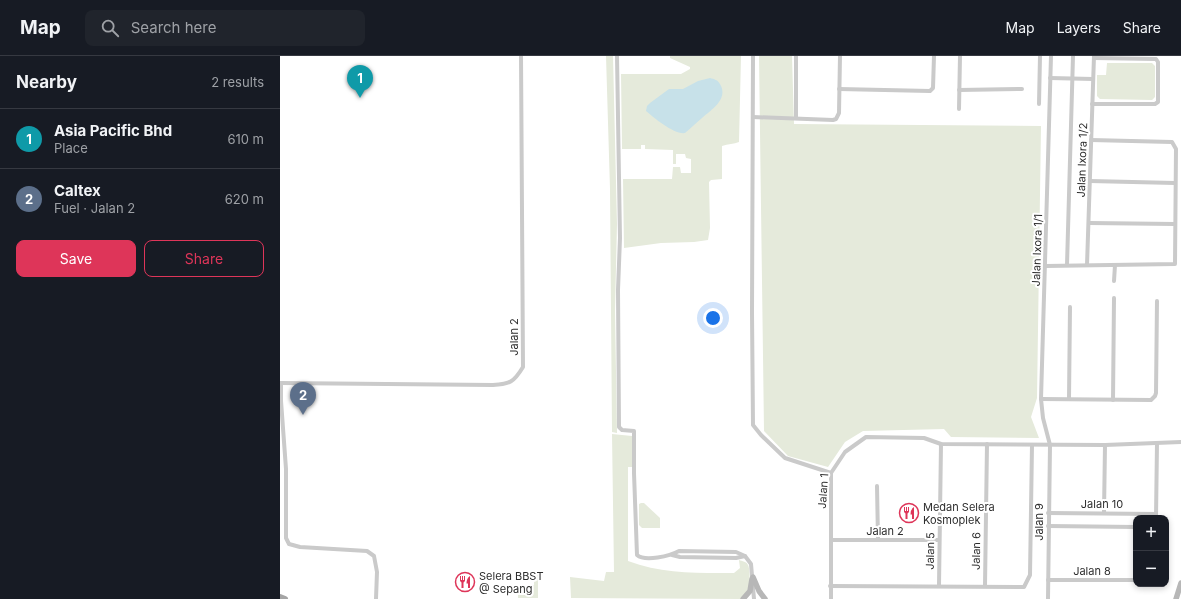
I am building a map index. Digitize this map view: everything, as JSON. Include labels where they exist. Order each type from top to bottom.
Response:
[{"type":"main road","points":[[743,599],[750,591],[752,577]]},
{"type":"main road","points":[[752,577],[765,599]]},
{"type":"main road","points":[[1176,599],[1181,583]]},
{"type":"main road","points":[[280,597],[286,599]]},
{"type":"street","name":"Jalan 2","points":[[280,383],[494,386],[507,384],[518,375],[523,367],[521,56]]},
{"type":"street","points":[[617,56],[620,238],[618,290],[620,427],[622,430],[634,430],[637,555],[641,558],[672,555],[679,551],[736,552],[745,556],[751,564],[754,599]]},
{"type":"street","points":[[753,56],[753,425],[760,435],[785,458],[831,473]]},
{"type":"street","points":[[796,56],[796,118]]},
{"type":"street","points":[[753,117],[836,119],[839,113],[840,56]]},
{"type":"street","points":[[839,89],[930,91],[933,88],[934,56]]},
{"type":"street","points":[[960,56],[960,109]]},
{"type":"street","points":[[1039,104],[1040,56]]},
{"type":"street","name":"Jalan Ixora 1/1","points":[[1050,445],[1043,418],[1041,399],[1051,56]]},
{"type":"street","points":[[1067,266],[1073,56]]},
{"type":"street","points":[[1092,104],[1155,104],[1158,102],[1158,62],[1156,58],[1094,57]]},
{"type":"street","name":"Jalan Ixora 1/2","points":[[1087,265],[1094,57]]},
{"type":"street","points":[[1050,78],[1093,79]]},
{"type":"street","points":[[960,90],[1022,89]]},
{"type":"street","points":[[1046,266],[1175,264],[1175,144],[1172,142],[1091,140]]},
{"type":"street","points":[[1090,181],[1175,183]]},
{"type":"street","points":[[1089,223],[1175,224]]},
{"type":"street","points":[[1114,281],[1115,265]]},
{"type":"street","points":[[1113,400],[1114,298]]},
{"type":"street","points":[[1041,399],[1151,400],[1156,393],[1157,301]]},
{"type":"street","points":[[1069,399],[1070,307]]},
{"type":"street","points":[[280,383],[286,469],[286,538],[289,544],[300,547],[367,552],[374,556],[377,572],[376,599]]},
{"type":"street","name":"Jalan 1","points":[[830,599],[831,473],[845,452],[866,437],[929,439],[941,444]]},
{"type":"street","points":[[941,444],[1105,445],[1181,442]]},
{"type":"street","points":[[1156,515],[1157,443]]},
{"type":"street","name":"Jalan 5","points":[[938,586],[941,444]]},
{"type":"street","name":"Jalan 6","points":[[985,586],[987,444]]},
{"type":"street","points":[[830,586],[1024,587],[1030,575],[1032,445]]},
{"type":"street","name":"Jalan 9","points":[[1048,599],[1050,445]]},
{"type":"street","points":[[1104,513],[1105,445]]},
{"type":"street","points":[[877,486],[878,540]]},
{"type":"street","name":"Jalan 10","points":[[1048,513],[1104,513],[1139,515]]},
{"type":"street","name":"Jalan 10","points":[[1048,526],[1133,526]]},
{"type":"street","name":"Jalan 2","points":[[831,540],[939,540]]},
{"type":"street","points":[[672,555],[680,558],[736,558],[745,556]]},
{"type":"street","name":"Jalan 8","points":[[1048,580],[1133,580]]},
{"type":"shaded area","points":[[606,56],[613,56],[617,224],[615,311],[617,433],[612,432],[610,189]]},
{"type":"shaded area","points":[[670,56],[741,56],[739,142],[722,146],[722,179],[711,180],[709,182],[710,228],[708,240],[661,243],[624,248],[623,179],[672,179],[673,167],[680,167],[681,173],[691,173],[691,159],[686,158],[685,154],[676,154],[676,164],[673,164],[673,150],[645,149],[645,145],[641,145],[641,149],[622,149],[621,74],[681,74],[690,69],[690,67],[670,58]]},
{"type":"shaded area","points":[[759,56],[792,56],[794,124],[1041,126],[1037,398],[1031,417],[1039,438],[951,437],[944,429],[863,431],[845,442],[828,467],[788,456],[764,431]]},
{"type":"shaded area","points":[[1107,63],[1152,63],[1155,66],[1155,97],[1152,100],[1100,99],[1097,96],[1097,75],[1106,75]]},
{"type":"shaded area","points":[[612,434],[632,436],[632,467],[628,467],[628,561],[667,571],[693,573],[734,573],[740,568],[739,560],[743,561],[747,563],[749,567],[750,584],[745,594],[740,599],[571,598],[570,577],[604,581],[606,572],[614,572]]},
{"type":"shaded area","points":[[644,503],[660,518],[660,528],[642,528],[639,525],[639,504]]},
{"type":"shaded area","points":[[534,572],[538,574],[538,598],[518,598],[518,585],[534,585]]},
{"type":"water","points":[[710,78],[714,79],[720,84],[722,89],[721,99],[714,108],[685,133],[670,129],[646,111],[647,106],[650,103],[669,89],[683,89],[698,81]]},
{"type":"place","name":"Asia Pacific Bhd","points":[[360,98]]},
{"type":"place","name":"Caltex","points":[[303,415]]},
{"type":"place","name":"Medan Selera Kosmoplek","points":[[909,513]]},
{"type":"place","name":"Selera BBST @ Sepang","points":[[465,582]]}]
